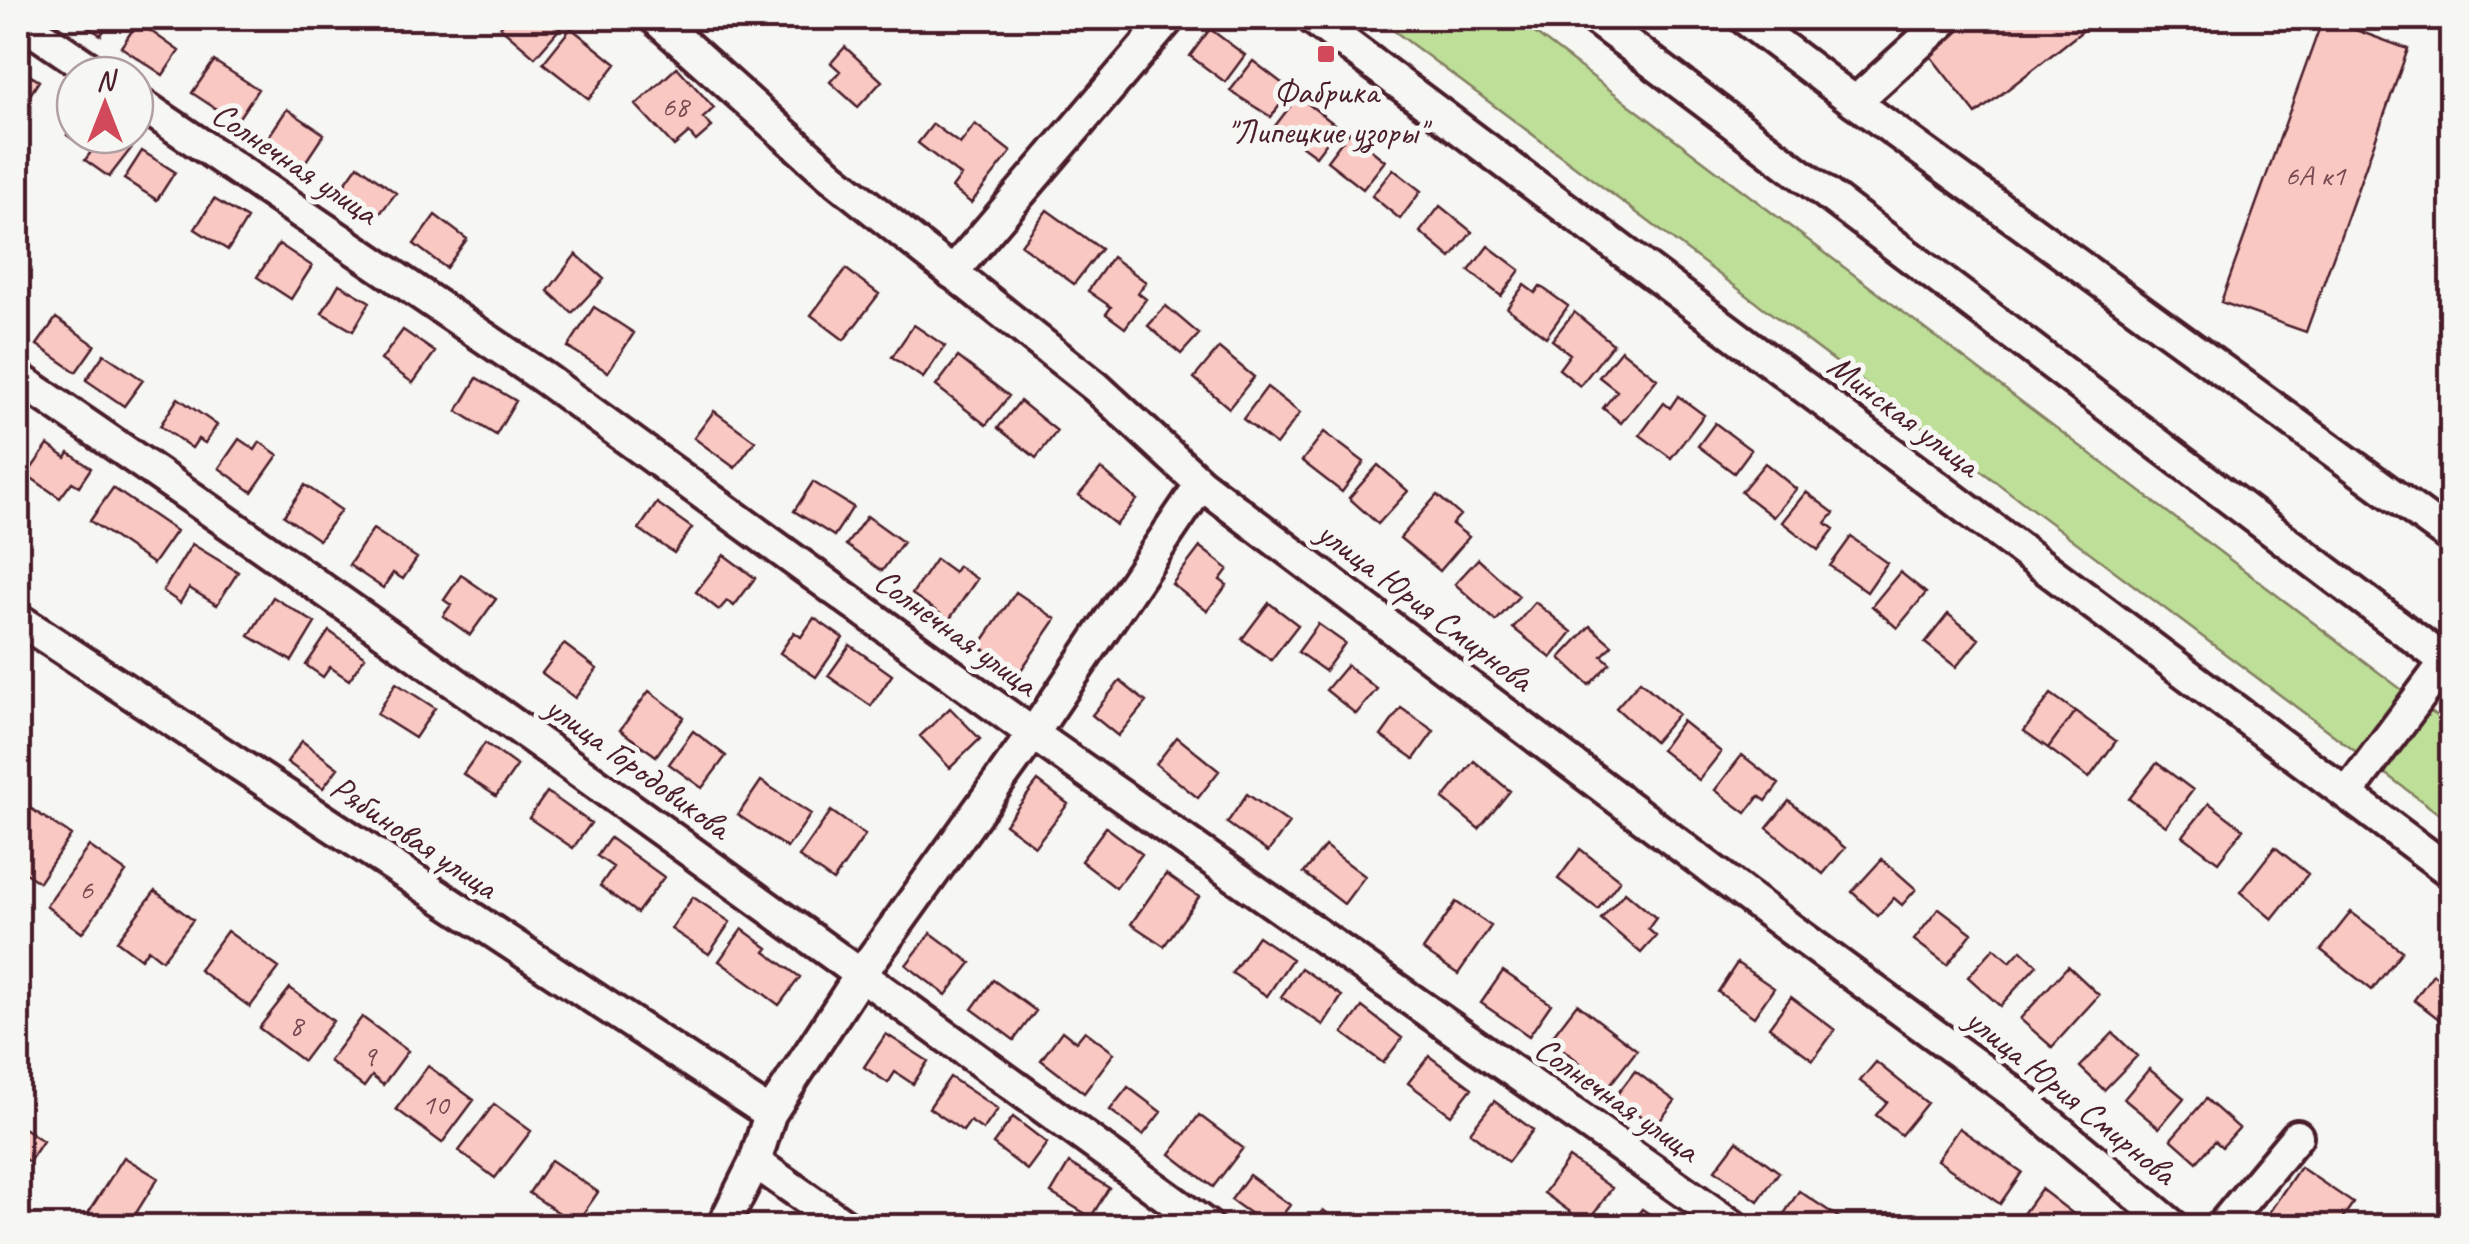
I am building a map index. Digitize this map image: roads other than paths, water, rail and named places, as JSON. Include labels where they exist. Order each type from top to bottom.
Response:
[{"type":"street","name":"улица Юрия Смирнова","points":[[655,18],[831,176],[1096,387],[1201,484],[2014,1093],[2173,1226]]},
{"type":"street","points":[[952,272],[1169,18]]},
{"type":"street","name":"Минская улица","points":[[1312,18],[2452,873]]},
{"type":"street","points":[[1594,18],[2448,657],[2346,794]]},
{"type":"street","points":[[1744,18],[2452,538]]},
{"type":"street","points":[[1855,102],[1947,18]]},
{"type":"street","points":[[18,20],[70,55]]},
{"type":"street","name":"Солнечная улица","points":[[155,114],[544,378],[1032,734],[1732,1226]]},
{"type":"street","name":"улица Городовикова","points":[[18,378],[268,548],[1207,1226]]},
{"type":"street","points":[[723,1226],[755,1162],[770,1114],[861,974],[1032,734],[1201,484]]},
{"type":"street","name":"Рябиновая улица","points":[[18,620],[770,1114]]},
{"type":"street","points":[[2222,1226],[2297,1136]]},
{"type":"street","points":[[755,1162],[846,1226]]},
{"type":"place","name":"Фабрика \"Липецкие узоры\"","points":[[1326,54]]}]
